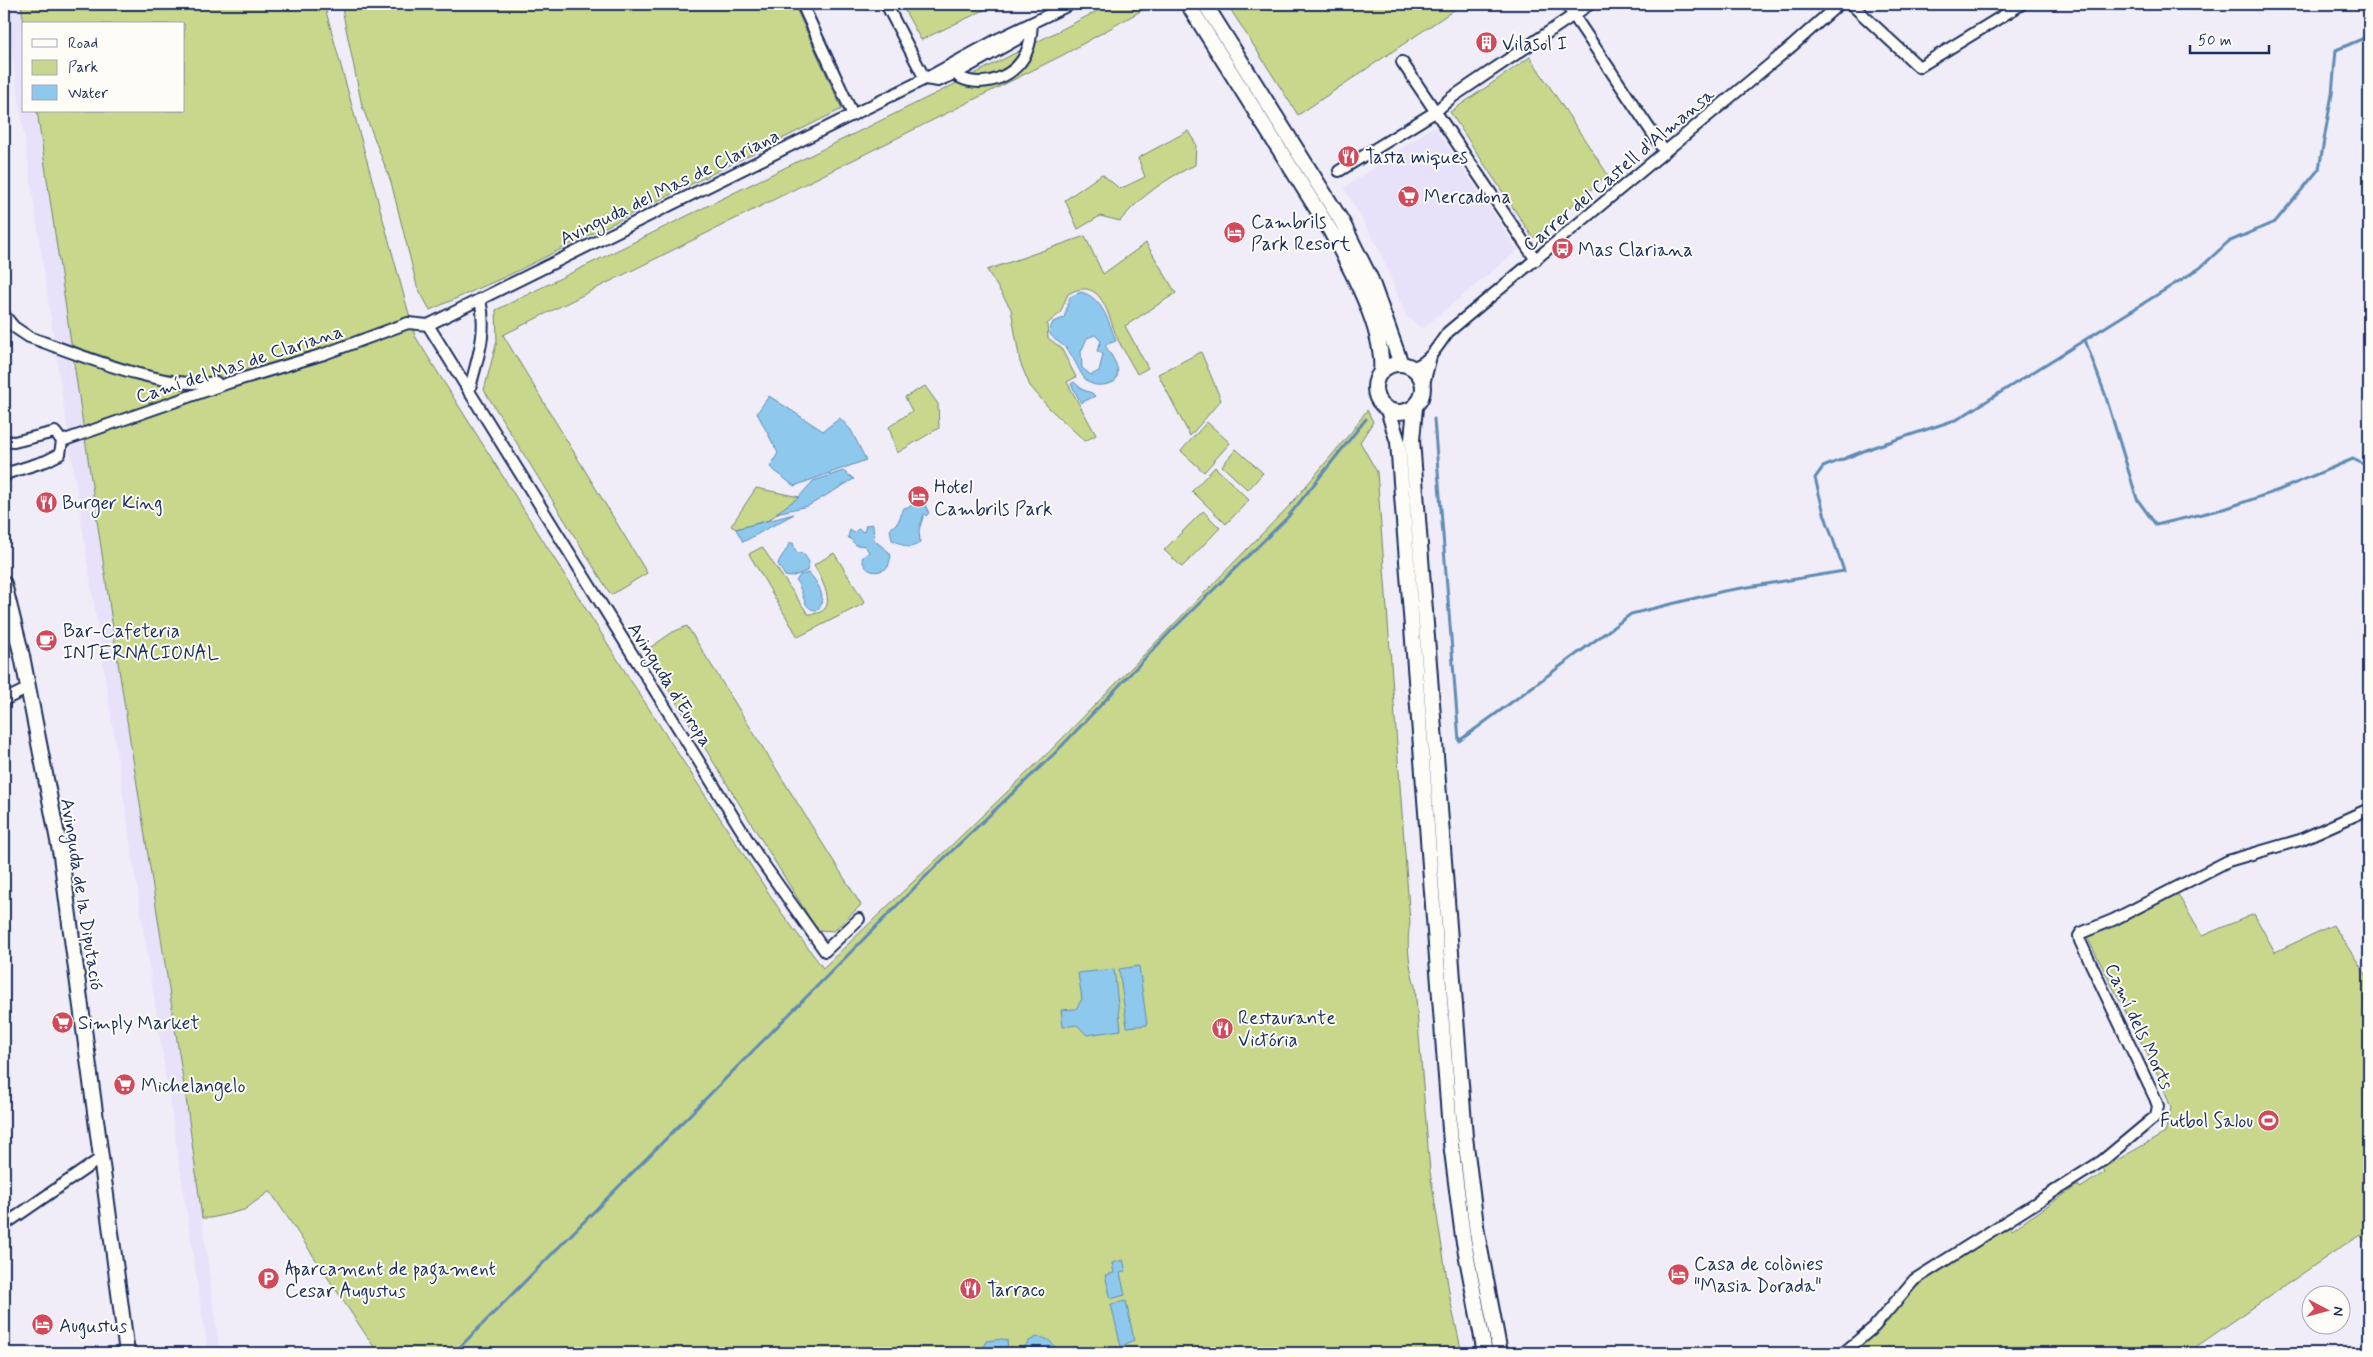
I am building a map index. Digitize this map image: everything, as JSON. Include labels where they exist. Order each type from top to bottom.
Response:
[{"type":"street","points":[[802,4],[853,115]]},
{"type":"street","points":[[886,4],[925,79]]},
{"type":"street","name":"Avinguda del Mas de Clariana","points":[[428,325],[853,115],[925,79],[1000,38],[1071,4]]},
{"type":"street","points":[[1188,4],[1345,257],[1375,330],[1381,354],[1381,372],[1376,382],[1375,393],[1380,403],[1388,410],[1398,442],[1451,1143],[1463,1237],[1485,1353]]},
{"type":"street","points":[[1205,4],[1342,222],[1371,280],[1406,366],[1421,378],[1423,388],[1421,398],[1415,407],[1412,440],[1465,1136],[1477,1234],[1500,1353]]},
{"type":"street","points":[[1566,4],[1665,152]]},
{"type":"street","points":[[1339,171],[1435,112],[1451,98],[1590,4]]},
{"type":"street","name":"Carrer del Castell d'Almansa","points":[[1406,366],[1417,367],[1432,353],[1448,332],[1665,152],[1828,14],[1837,4]]},
{"type":"street","points":[[1851,4],[1919,67],[2022,4]]},
{"type":"street","points":[[959,72],[959,77],[968,82],[985,83],[1010,72],[1028,49],[1032,24]]},
{"type":"street","name":"Avinguda del Mas de Clariana","points":[[925,79],[938,81],[959,72],[1018,39],[1032,24]]},
{"type":"street","name":"Avinguda del Mas de Clariana","points":[[959,72],[958,66],[989,51],[1000,38]]},
{"type":"street","points":[[1402,62],[1536,260]]},
{"type":"street","points":[[470,392],[484,331],[480,299]]},
{"type":"street","points":[[4,316],[14,327],[29,337],[136,372],[172,382],[202,385],[227,380],[231,382]]},
{"type":"street","name":"Camí del Mas de Clariana","points":[[62,441],[231,382],[324,354],[408,323],[428,325]]},
{"type":"street","name":"Avinguda d'Europa","points":[[428,325],[757,855],[825,951],[859,919]]},
{"type":"street","name":"Carrer del Castell d'Almansa","points":[[1423,388],[1432,353]]},
{"type":"street","points":[[451,362],[470,370],[477,365]]},
{"type":"street","points":[[1381,372],[1390,366],[1406,366]]},
{"type":"street","points":[[1388,410],[1405,412],[1415,407]]},
{"type":"street","points":[[4,441],[14,442],[55,432],[62,441],[60,454],[46,461],[8,473],[4,477]]},
{"type":"street","name":"Avinguda de la Diputació","points":[[4,585],[28,688],[61,856],[127,1353]]},
{"type":"street","points":[[4,700],[28,688]]},
{"type":"street","name":"Camí dels Morts","points":[[1843,1353],[1874,1327],[1914,1280],[2102,1161],[2156,1116],[2158,1106],[2155,1098],[2080,941],[2079,936],[2081,933],[2113,920],[2228,861],[2300,840],[2369,809]]},
{"type":"street","points":[[4,1225],[101,1158]]},
{"type":"shaded area","points":[[5,4],[21,4],[24,22],[22,22],[22,112],[37,112],[118,663],[186,1098],[220,1353],[208,1353],[54,342]]},
{"type":"shaded area","name":"Mercadona","points":[[1434,126],[1518,250],[1422,329],[1406,316],[1380,251],[1344,188]]},
{"type":"green space","points":[[21,4],[324,4],[415,336],[631,681],[781,912],[823,968],[1051,750],[1291,504],[1352,431],[1367,410],[1373,422],[1360,442],[1377,472],[1410,922],[1409,954],[1415,986],[1430,1172],[1451,1304],[1462,1353],[378,1353],[270,1191],[244,1210],[211,1218],[202,1218],[186,1098],[118,663],[37,112],[185,112],[185,22],[24,22]]},
{"type":"green space","points":[[341,4],[794,4],[842,109],[507,276],[430,310],[417,286],[391,182],[362,106]]},
{"type":"green space","points":[[901,4],[997,4],[921,40]]},
{"type":"green space","points":[[1111,4],[1153,4],[1063,55],[503,335],[647,573],[611,595],[484,390],[497,341],[496,310],[949,87]]},
{"type":"green space","points":[[1234,4],[1463,4],[1298,115],[1229,7]]},
{"type":"green space","points":[[1530,57],[1608,175],[1533,238],[1450,112]]},
{"type":"green space","points":[[1188,131],[1196,144],[1195,165],[1154,189],[1120,221],[1100,216],[1078,229],[1065,200],[1102,174],[1120,189],[1145,177],[1138,158]]},
{"type":"green space","points":[[1085,236],[1103,274],[1146,243],[1176,293],[1125,326],[1148,368],[1137,374],[1118,340],[1107,311],[1097,294],[1089,290],[1080,289],[1068,294],[1060,313],[1047,324],[1048,338],[1061,348],[1076,377],[1067,382],[1096,435],[1085,441],[1049,408],[1030,386],[1020,362],[1011,309],[987,270]]},
{"type":"green space","points":[[1201,352],[1221,400],[1190,436],[1158,374]]},
{"type":"green space","points":[[925,386],[938,404],[939,428],[897,453],[889,427],[912,411],[905,397]]},
{"type":"green space","points":[[1207,422],[1230,443],[1204,472],[1181,451]]},
{"type":"green space","points":[[1236,449],[1263,473],[1248,490],[1222,466]]},
{"type":"green space","points":[[1215,467],[1249,500],[1226,524],[1192,491]]},
{"type":"green space","points":[[756,488],[799,497],[769,520],[736,529],[731,526]]},
{"type":"green space","points":[[1203,511],[1220,528],[1182,567],[1164,550]]},
{"type":"green space","points":[[762,547],[808,614],[818,613],[825,609],[827,603],[825,588],[814,565],[834,553],[865,603],[798,637],[749,554]]},
{"type":"green space","points":[[687,626],[861,905],[834,931],[820,930],[814,925],[645,651],[673,632]]},
{"type":"green space","name":"Futbol Salou","points":[[2177,893],[2202,936],[2254,914],[2275,952],[2333,925],[2369,979],[2369,1246],[2360,1234],[2187,1353],[1848,1353],[1911,1291],[1950,1262],[2009,1226],[2012,1230],[2078,1185],[2080,1188],[2105,1172],[2103,1168],[2165,1133],[2171,1108],[2160,1079],[2085,933]]},
{"type":"water","points":[[1081,292],[1094,299],[1104,311],[1116,341],[1105,345],[1117,368],[1118,373],[1114,382],[1094,385],[1088,382],[1066,348],[1049,332],[1053,322],[1064,318],[1070,297]],"holes":[[[1095,335],[1101,341],[1097,351],[1103,354],[1099,371],[1091,375],[1082,368],[1081,352],[1087,338]]]},
{"type":"water","points":[[1074,382],[1083,390],[1095,396],[1081,403],[1071,384]]},
{"type":"water","points":[[769,396],[823,431],[840,418],[851,430],[866,460],[794,486],[770,467],[778,453],[757,413]]},
{"type":"water","points":[[843,471],[854,479],[808,506],[776,513],[799,497],[813,481]]},
{"type":"water","points":[[916,501],[924,503],[929,513],[926,516],[924,514],[919,530],[920,542],[909,547],[892,540],[890,529],[898,522],[904,508],[911,506]]},
{"type":"water","points":[[794,514],[743,542],[736,529]]},
{"type":"water","points":[[873,524],[874,540],[889,552],[891,556],[888,567],[876,572],[868,570],[863,563],[862,558],[869,552],[865,546],[856,545],[848,537],[850,530],[854,533],[858,529],[864,532],[866,525]]},
{"type":"water","points":[[789,543],[793,543],[796,552],[804,554],[809,562],[807,571],[791,577],[785,576],[778,564]]},
{"type":"water","points":[[809,573],[821,591],[822,601],[817,610],[812,609],[806,604],[796,581],[800,575]]},
{"type":"water","points":[[1139,966],[1147,1025],[1127,1027],[1119,969]]},
{"type":"water","points":[[1114,969],[1121,1030],[1087,1035],[1077,1025],[1063,1027],[1061,1010],[1076,1009],[1082,999],[1078,973]]},
{"type":"water","points":[[1123,1260],[1126,1271],[1120,1273],[1125,1295],[1111,1299],[1105,1275],[1114,1273],[1112,1263]]},
{"type":"water","points":[[1126,1301],[1134,1340],[1121,1347],[1111,1304]]},
{"type":"water","points":[[1037,1337],[1050,1341],[1057,1353],[1020,1353],[1029,1341]]},
{"type":"water","points":[[1007,1340],[1008,1349],[1001,1353],[984,1353],[982,1351],[986,1341]]},
{"type":"waterway","points":[[1434,419],[1459,741],[1631,614],[1724,591],[1844,571],[1824,513],[1815,478],[1823,467],[1874,447],[1958,419],[2200,268],[2228,242],[2275,222],[2319,169],[2332,94],[2336,50],[2369,36]]},
{"type":"waterway","points":[[2085,340],[2105,394],[2137,499],[2156,525],[2227,508],[2279,490],[2353,459],[2369,467]]},
{"type":"waterway","points":[[454,1353],[938,864],[1055,753],[1171,631],[1287,518],[1366,419]]},
{"type":"place","name":"Vilasol I","points":[[1486,43]]},
{"type":"place","name":"Tasta miques","points":[[1349,156]]},
{"type":"place","name":"Mercadona","points":[[1408,196]]},
{"type":"place","name":"Cambrils Park Resort","points":[[1235,232]]},
{"type":"place","name":"Mas Clariana","points":[[1562,249]]},
{"type":"place","name":"Hotel Cambrils Park","points":[[918,497]]},
{"type":"place","name":"Burger King","points":[[46,502]]},
{"type":"place","name":"Bar-Cafeteria INTERNACIONAL","points":[[47,641]]},
{"type":"place","name":"Simply Market","points":[[62,1022]]},
{"type":"place","name":"Restaurante Victória","points":[[1222,1028]]},
{"type":"place","name":"Michelangelo","points":[[125,1085]]},
{"type":"place","name":"Futbol Salou","points":[[2269,1120]]},
{"type":"place","name":"Casa de colònies \"Masia Dorada\"","points":[[1678,1274]]},
{"type":"place","name":"Aparcament de pagament Cesar Augustus","points":[[269,1279]]},
{"type":"place","name":"Tarraco","points":[[971,1289]]},
{"type":"place","name":"Augustus","points":[[43,1325]]}]
